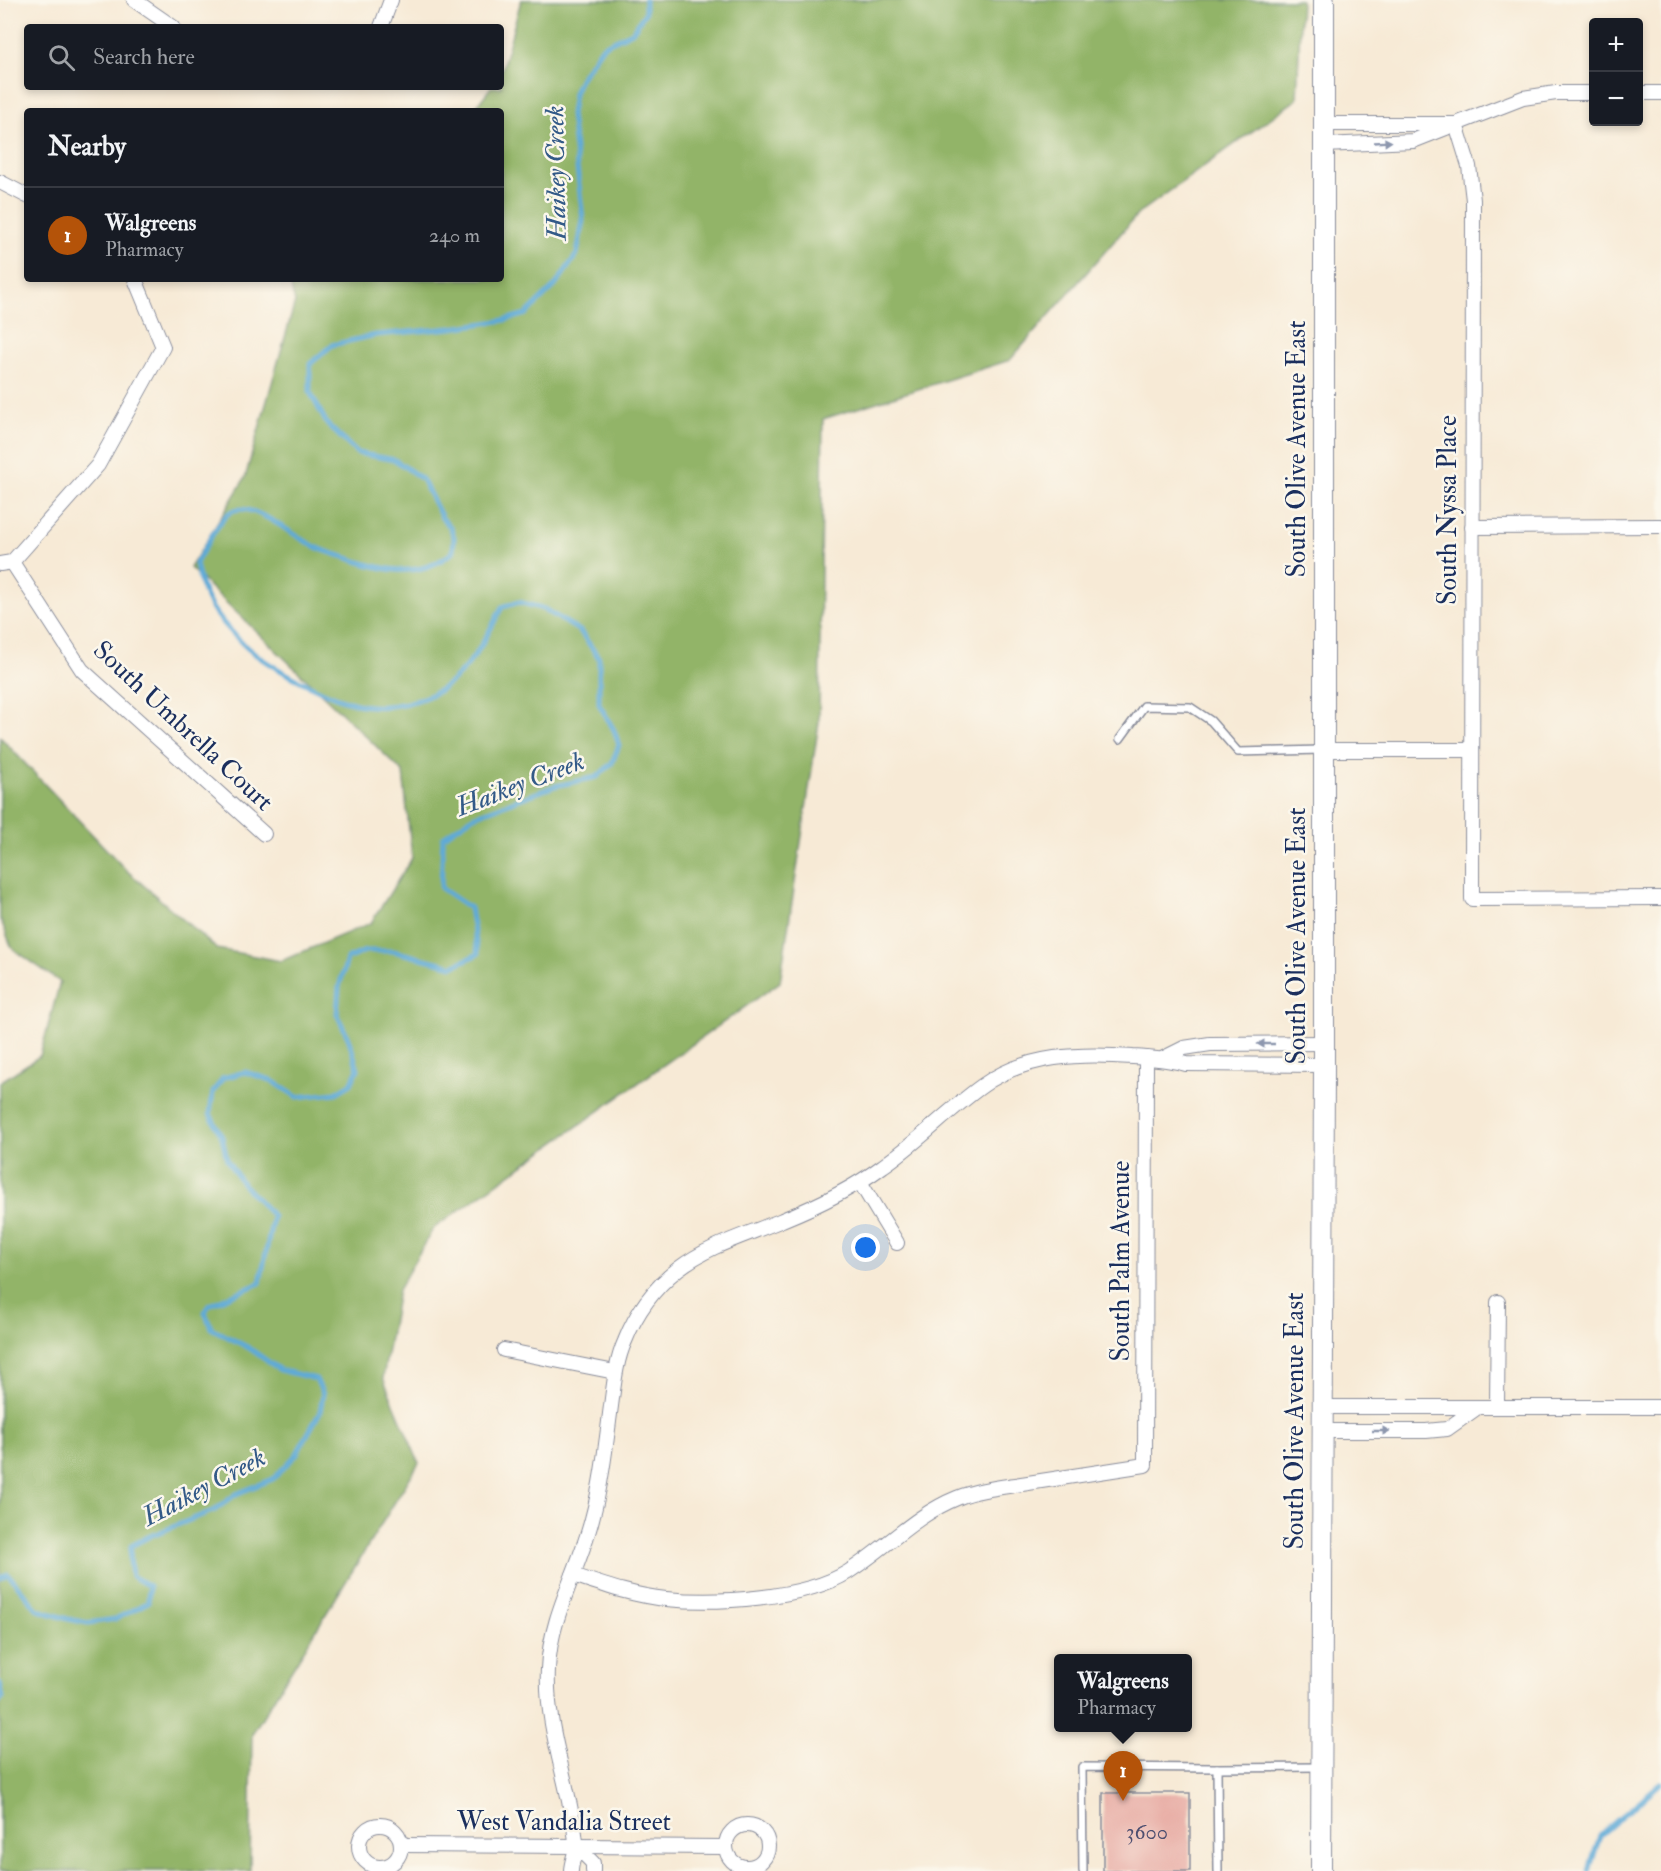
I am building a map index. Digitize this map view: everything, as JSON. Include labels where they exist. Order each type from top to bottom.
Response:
[{"type":"street","points":[[134,0],[169,24]]},
{"type":"street","points":[[382,24],[392,0]]},
{"type":"street","name":"South Olive Avenue East","points":[[1321,1871],[1324,0]]},
{"type":"street","points":[[1324,145],[1413,141],[1523,98],[1556,93],[1589,93]]},
{"type":"street","points":[[1643,93],[1661,93]]},
{"type":"street","points":[[1324,124],[1456,124]]},
{"type":"street","name":"South Nyssa Place","points":[[1456,124],[1472,184],[1472,899],[1661,898]]},
{"type":"street","points":[[0,182],[24,194]]},
{"type":"street","points":[[6,563],[98,465],[163,347],[136,282]]},
{"type":"street","points":[[1472,527],[1661,526]]},
{"type":"street","name":"South Umbrella Court","points":[[6,563],[82,670],[264,834]]},
{"type":"street","points":[[1324,750],[1472,750]]},
{"type":"street","points":[[1164,1058],[1184,1048],[1210,1044],[1324,1043]]},
{"type":"street","points":[[571,1871],[571,1863],[577,1847],[569,1793],[550,1714],[547,1691],[548,1667],[553,1631],[592,1520],[599,1488],[615,1372],[623,1343],[646,1301],[679,1269],[698,1256],[722,1243],[810,1208],[860,1182],[921,1137],[982,1086],[1007,1071],[1060,1056],[1164,1058],[1186,1064],[1324,1065]]},
{"type":"street","name":"South Palm Avenue","points":[[573,1575],[616,1589],[666,1599],[759,1598],[784,1594],[823,1584],[846,1573],[867,1560],[918,1518],[960,1496],[1145,1465],[1146,1058]]},
{"type":"street","points":[[860,1182],[897,1243]]},
{"type":"street","points":[[1497,1407],[1498,1302]]},
{"type":"street","points":[[504,1350],[615,1372]]},
{"type":"street","points":[[1322,1407],[1661,1407]]},
{"type":"street","points":[[1322,1431],[1447,1429],[1478,1407]]},
{"type":"street","name":"West Vandalia Street","points":[[402,1845],[726,1847]]},
{"type":"street","points":[[577,1847],[592,1863],[593,1871]]},
{"type":"lane","points":[[1120,739],[1144,706],[1190,707],[1211,721],[1238,752],[1324,750]]},
{"type":"lane","points":[[1083,1871],[1082,1767],[1321,1767]]},
{"type":"lane","points":[[1217,1768],[1218,1871]]},
{"type":"green space","points":[[521,0],[1301,0],[1297,99],[1138,214],[1010,360],[823,419],[819,722],[780,982],[433,1229],[398,1290],[383,1378],[419,1463],[252,1734],[250,1871],[0,1871],[0,1082],[40,1056],[60,982],[12,948],[0,918],[0,737],[125,869],[217,949],[281,961],[371,923],[412,858],[403,772],[190,568],[245,478],[295,302],[290,282],[504,282],[504,108],[475,108],[489,90],[504,90],[504,62]]},
{"type":"building","points":[[1103,1793],[1190,1793],[1190,1871],[1103,1871]]},
{"type":"waterway","name":"Haikey Creek","points":[[0,1578],[8,1574],[38,1610],[88,1623],[116,1619],[148,1602],[149,1586],[132,1576],[131,1546],[215,1510],[236,1494],[273,1479],[296,1455],[320,1412],[323,1394],[316,1379],[280,1370],[249,1348],[211,1328],[205,1312],[209,1305],[260,1283],[273,1216],[242,1183],[227,1160],[222,1137],[210,1114],[213,1092],[223,1078],[245,1072],[271,1080],[297,1097],[336,1093],[351,1084],[358,1069],[349,1040],[337,1014],[339,987],[347,959],[365,951],[393,951],[453,966],[478,954],[470,908],[441,888],[443,837],[474,816],[555,786],[597,777],[612,763],[619,745],[614,730],[599,704],[599,658],[580,631],[544,609],[519,602],[502,607],[469,664],[451,682],[440,690],[415,701],[387,706],[370,706],[341,699],[304,683],[253,653],[230,631],[211,606],[201,585],[196,563],[212,534],[223,520],[232,511],[241,509],[275,522],[322,550],[392,570],[429,566],[453,552],[454,537],[450,527],[442,518],[422,479],[395,460],[357,453],[327,424],[310,392],[310,364],[332,345],[376,335],[452,328],[505,320],[526,314],[555,286],[577,254],[583,220],[571,114],[574,93],[580,79],[603,46],[632,32],[645,13],[645,0]]},
{"type":"waterway","name":"Haikey Creek","points":[[0,1683],[3,1698],[0,1701]]},
{"type":"waterway","points":[[1589,1871],[1600,1835],[1661,1783]]},
{"type":"place","name":"Walgreens","points":[[1123,1801]]}]
